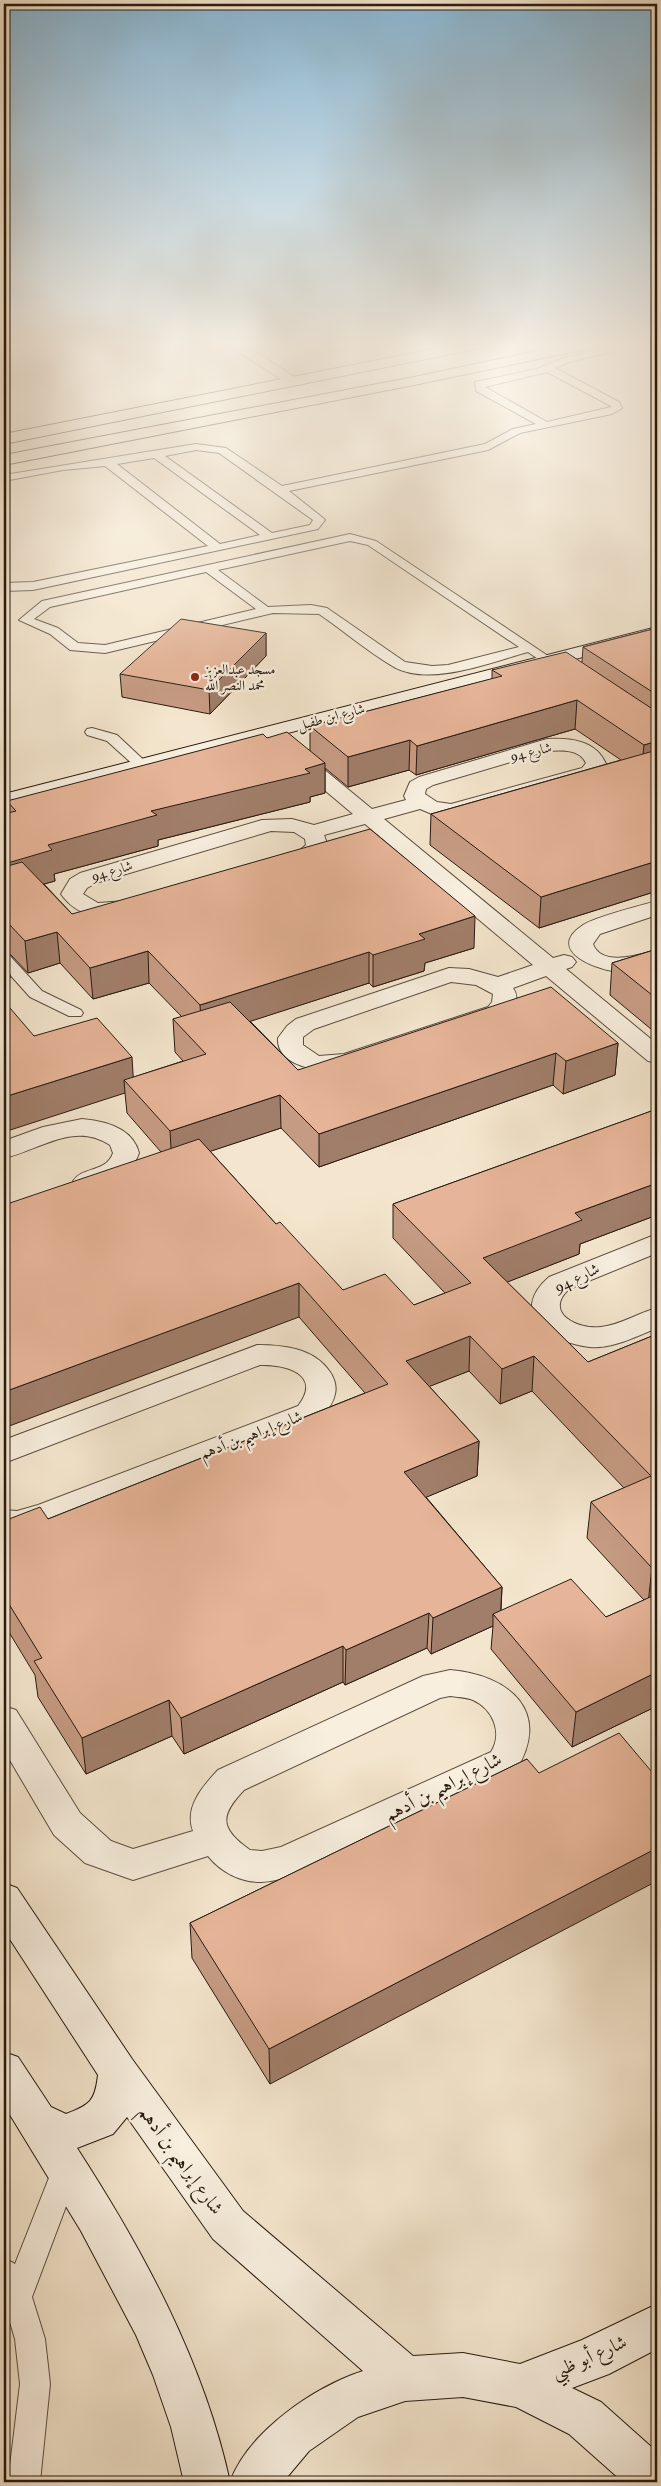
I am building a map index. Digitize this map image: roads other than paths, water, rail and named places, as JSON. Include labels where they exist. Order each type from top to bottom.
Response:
[{"type":"street","name":"شارع ابن طفيل","points":[[4,800],[657,632]]},
{"type":"street","points":[[268,733],[657,1056]]},
{"type":"street","name":"شارع 94","points":[[547,745],[579,748],[589,752],[595,758],[596,764],[590,772],[470,807],[439,810],[422,802],[414,796],[414,792],[417,786],[426,781],[547,745]]},
{"type":"street","points":[[311,832],[422,802]]},
{"type":"street","name":"شارع 94","points":[[270,825],[289,825],[311,832],[317,840],[317,846],[308,855],[129,907],[109,911],[95,910],[82,904],[72,894],[78,884],[88,878],[270,825]]},
{"type":"street","points":[[657,908],[592,929],[580,942],[581,947],[588,954],[602,962],[625,965],[657,956]]},
{"type":"street","points":[[497,985],[504,993],[505,1001],[496,1012],[353,1059],[332,1064],[308,1061],[294,1051],[289,1044],[289,1038],[294,1031],[304,1024],[449,975],[471,975],[497,985],[588,954]]},
{"type":"street","points":[[4,1150],[71,1128],[82,1127],[110,1132],[120,1139],[126,1150],[120,1166],[113,1172],[67,1187]]},
{"type":"street","name":"شارع 94","points":[[657,1243],[559,1283],[548,1293],[544,1303],[545,1310],[552,1320],[570,1333],[581,1336],[598,1338],[657,1317]]},
{"type":"street","name":"شارع إبراهيم بن أدهم","points":[[4,1452],[256,1355],[283,1355],[301,1361],[313,1370],[322,1383],[322,1396],[309,1413],[45,1515],[17,1522],[4,1521]]},
{"type":"street","name":"شارع إبراهيم بن أدهم","points":[[450,1683],[466,1684],[487,1691],[503,1704],[514,1722],[515,1739],[511,1752],[503,1762],[301,1856],[269,1867],[247,1865],[234,1860],[214,1839],[207,1823],[207,1812],[215,1795],[231,1780],[435,1685],[450,1683]]},
{"type":"street","points":[[4,1720],[67,1824],[98,1852],[133,1865],[214,1839]]},
{"type":"street","name":"شارع إبراهيم بن أدهم","points":[[4,1899],[118,2072],[228,2226],[405,2379]]},
{"type":"street","points":[[4,2070],[129,2274],[167,2351],[200,2446],[206,2482]]},
{"type":"street","points":[[36,2120],[65,2133],[99,2121],[115,2101],[118,2072]]},
{"type":"street","name":"شارع أبو ظبي","points":[[520,2386],[592,2358],[657,2326]]},
{"type":"street","points":[[253,2482],[293,2435],[346,2399],[405,2379],[463,2375],[520,2386],[585,2418],[641,2468],[650,2482]]},
{"type":"lane","points":[[4,478],[63,467],[130,459]]},
{"type":"lane","points":[[163,459],[270,537]]},
{"type":"lane","points":[[4,587],[33,586],[314,527],[319,520],[314,514],[234,459]]},
{"type":"lane","points":[[280,490],[430,459]]},
{"type":"lane","points":[[108,463],[218,548]]},
{"type":"lane","points":[[529,648],[443,670],[413,670],[400,665],[323,611],[292,608],[266,611],[105,649],[75,647],[54,631],[25,620],[46,604],[340,537],[359,538],[372,543],[572,676]]},
{"type":"lane","points":[[208,567],[266,611]]},
{"type":"lane","points":[[493,657],[512,670]]},
{"type":"lane","points":[[92,732],[112,738],[142,765]]},
{"type":"lane","points":[[4,959],[36,994],[75,1013]]},
{"type":"lane","points":[[24,2482],[35,2384],[30,2339],[10,2284],[66,2169]]},
{"type":"place","name":"مسجد عبدالعزيز محمد النصر الله","points":[[195,677]]}]
